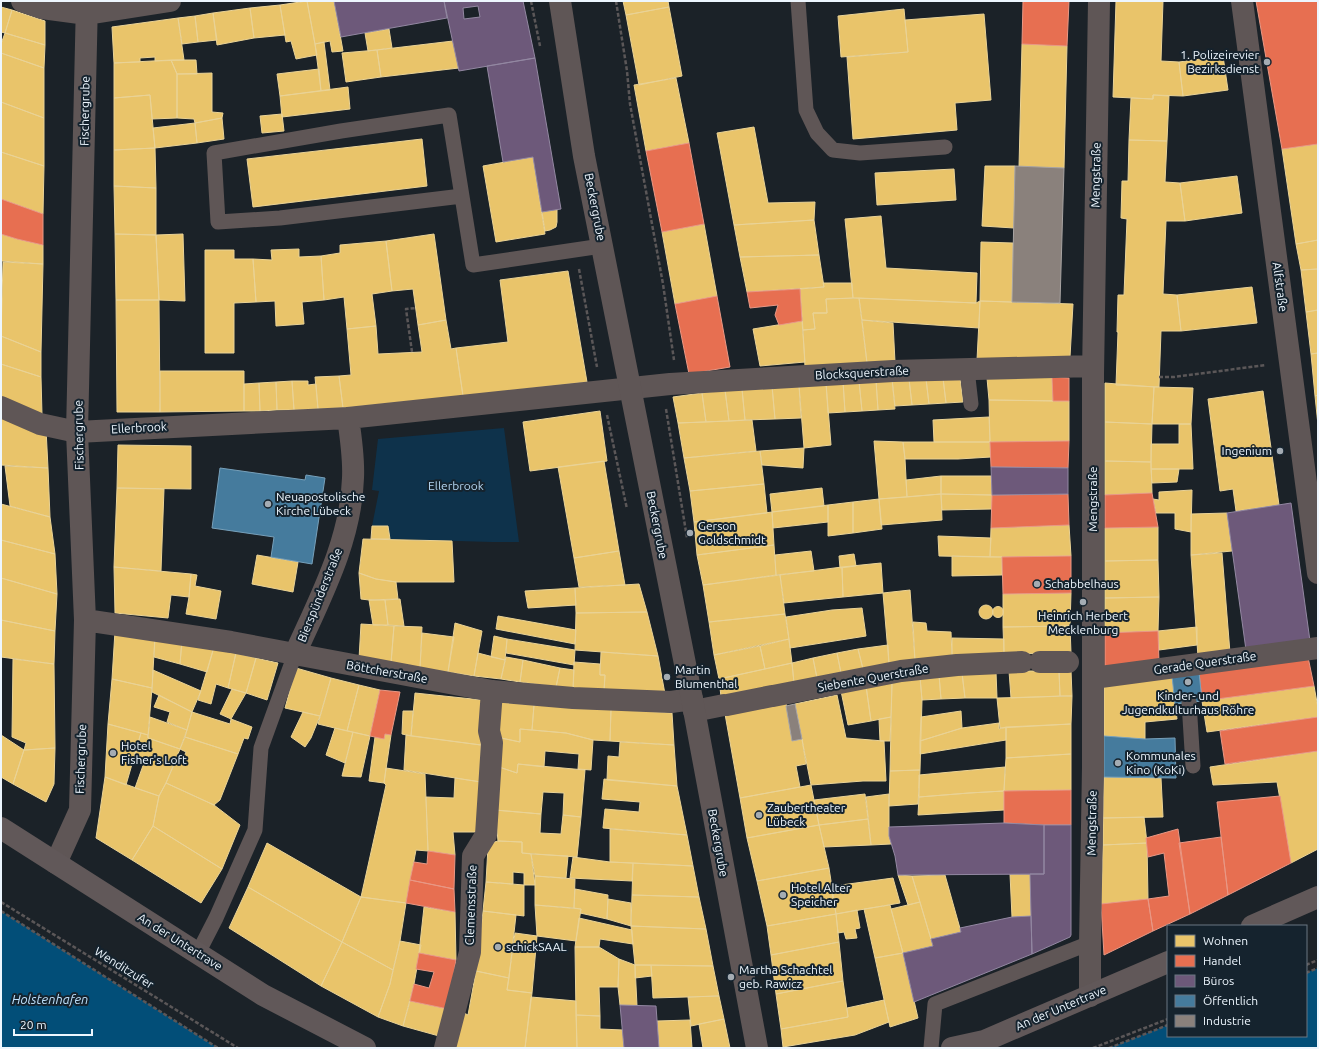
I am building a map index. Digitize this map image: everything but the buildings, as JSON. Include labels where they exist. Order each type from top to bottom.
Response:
[{"type":"main road","name":"An der Untertrave","points":[[1,828],[263,995],[365,1048]]},
{"type":"main road","points":[[1254,925],[1318,897]]},
{"type":"main road","name":"An der Untertrave","points":[[952,1048],[984,1041],[1167,962]]},
{"type":"street","points":[[22,1],[42,8],[87,7],[170,1]]},
{"type":"street","name":"Beckergrube","points":[[560,1],[584,156],[693,705],[757,1048]]},
{"type":"street","name":"Mengstraße","points":[[1090,996],[1093,767],[1093,366],[1099,1]]},
{"type":"street","name":"Alfstraße","points":[[1242,1],[1318,573]]},
{"type":"street","name":"Fischergrube","points":[[56,863],[80,810],[85,620],[78,432],[87,7]]},
{"type":"street","name":"Blocksquerstraße","points":[[630,388],[670,384],[893,370],[1093,366]]},
{"type":"street","name":"Ellerbrook","points":[[1,408],[40,424],[78,432],[348,418],[630,388]]},
{"type":"street","name":"Bierspünderstraße","points":[[295,654],[336,561],[348,518],[353,479],[352,448],[348,418]]},
{"type":"street","name":"Böttcherstraße","points":[[85,620],[231,642],[492,691],[573,698],[670,702],[693,705]]},
{"type":"street","name":"Gerade Querstraße","points":[[1093,670],[1185,670],[1318,648]]},
{"type":"street","name":"Siebente Querstraße","points":[[693,705],[725,705],[901,671],[957,665],[1069,662],[1093,670]]},
{"type":"street","name":"Clemensstraße","points":[[445,1048],[470,952],[473,856],[486,835],[492,743],[489,731],[492,691]]},
{"type":"lane","points":[[798,1],[806,110],[817,133],[833,150],[860,154],[945,147]]},
{"type":"lane","points":[[462,196],[280,218],[218,222],[214,153],[341,131],[449,115],[462,196],[473,266],[602,246]]},
{"type":"lane","points":[[967,369],[971,404]]},
{"type":"lane","points":[[198,953],[216,918],[255,830],[261,748],[295,654]]},
{"type":"lane","points":[[1189,702],[1193,766]]},
{"type":"lane","points":[[931,1048],[935,1004],[1090,943]]},
{"type":"path","points":[[616,1],[627,71],[630,104],[663,284],[675,368],[665,401],[688,545]]},
{"type":"path","points":[[412,352],[406,309],[416,308]]},
{"type":"path","points":[[1159,377],[1196,375],[1290,361]]},
{"type":"path","name":"Wenditzufer","points":[[1,902],[238,1048]]},
{"type":"path","points":[[1,911],[218,1048]]},
{"type":"path","points":[[1307,965],[1318,960]]},
{"type":"path","points":[[1307,972],[1318,968]]},
{"type":"path","points":[[1093,1048],[1167,1019]]},
{"type":"path","points":[[1109,1048],[1167,1025]]},
{"type":"green space","name":"Ellerbrook","points":[[504,428],[519,542],[390,539],[388,526],[372,526],[379,491],[372,490],[378,439]]},
{"type":"water","name":"Holstenhafen","points":[[1,911],[218,1048],[1,1048]]},
{"type":"water","points":[[1318,968],[1318,1048],[1109,1048],[1167,1025],[1167,1037],[1307,1037],[1307,973]]},
{"type":"place","name":"1. Polizeirevier Bezirksdienst","points":[[1267,62]]},
{"type":"place","name":"Ingenium","points":[[1280,451]]},
{"type":"place","name":"Neuapostolische Kirche Lübeck","points":[[268,504]]},
{"type":"place","name":"Gerson Goldschmidt","points":[[690,533]]},
{"type":"place","name":"Schabbelhaus","points":[[1037,584]]},
{"type":"place","name":"Heinrich Herbert Mecklenburg","points":[[1083,602]]},
{"type":"place","name":"Martin Blumenthal","points":[[667,677]]},
{"type":"place","name":"Kinder- und Jugendkulturhaus Röhre","points":[[1188,682]]},
{"type":"place","name":"Hotel Fisher's Loft","points":[[113,753]]},
{"type":"place","name":"Kommunales Kino (KoKi)","points":[[1118,763]]},
{"type":"place","name":"Zaubertheater Lübeck","points":[[759,815]]},
{"type":"place","name":"Hotel Alter Speicher","points":[[783,895]]},
{"type":"place","name":"schickSAAL","points":[[498,947]]},
{"type":"place","name":"Martha Schachtel geb. Rawicz","points":[[731,977]]}]
